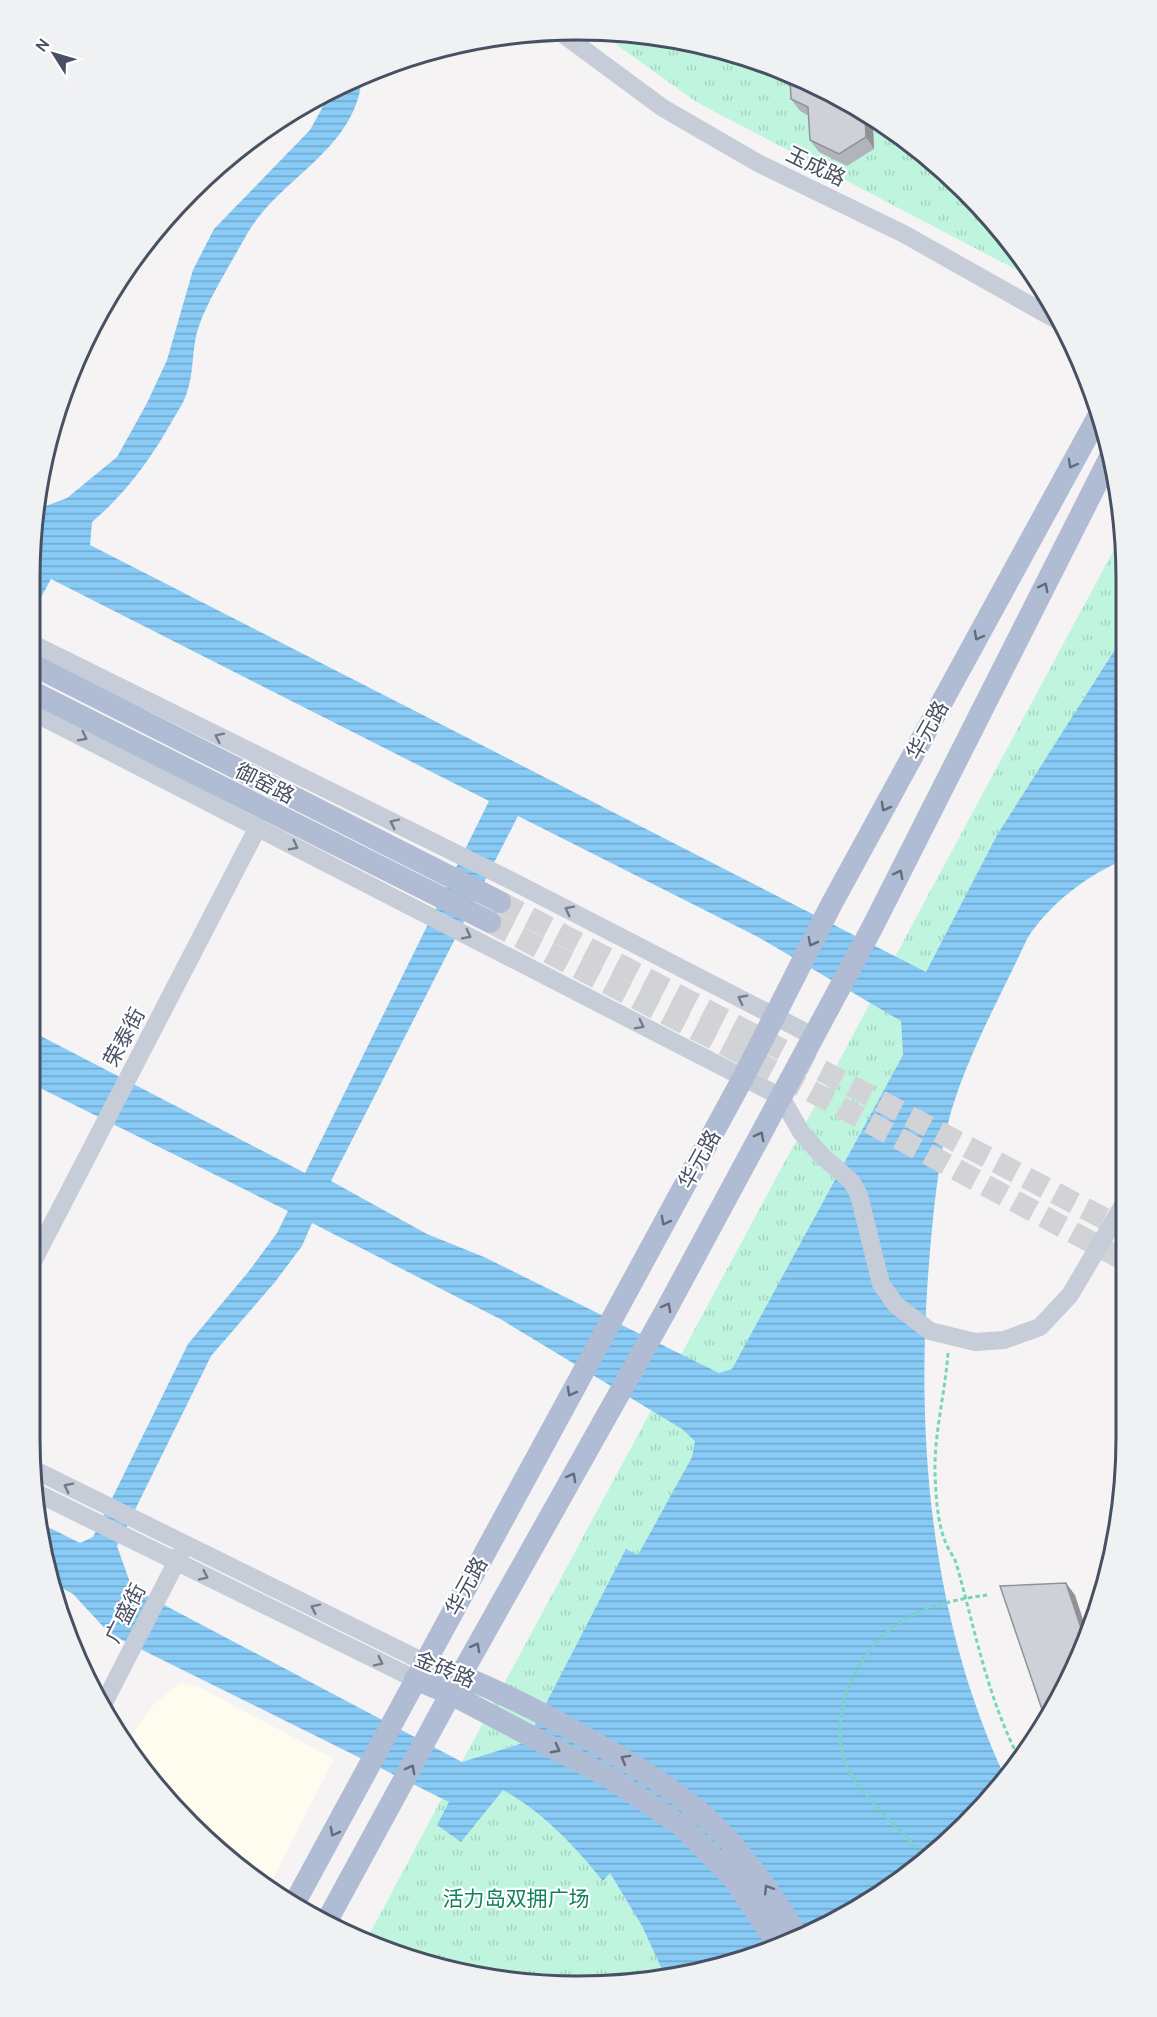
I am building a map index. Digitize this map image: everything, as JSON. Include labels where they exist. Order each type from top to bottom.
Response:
[{"type":"main road","name":"华元路","points":[[298,1897],[743,1078],[831,905],[1094,425]]},
{"type":"main road","name":"华元路","points":[[330,1915],[394,1802],[456,1684],[664,1312],[781,1097],[834,994],[873,926],[1105,468]]},
{"type":"main road","name":"御窑路","points":[[40,669],[495,912],[40,694]]},
{"type":"main road","name":"金砖路","points":[[420,1670],[456,1684],[527,1704],[637,1766],[701,1813],[762,1879],[795,1931]]},
{"type":"main road","name":"金砖路","points":[[456,1684],[505,1722],[612,1779],[683,1827],[733,1878],[775,1939]]},
{"type":"street","name":"玉成路","points":[[572,40],[673,114],[758,163],[904,234],[1046,314]]},
{"type":"street","points":[[40,647],[514,882],[813,1036]]},
{"type":"street","points":[[40,716],[781,1097],[801,1132],[822,1156],[851,1181],[859,1195],[881,1284],[896,1305],[930,1331],[975,1342],[1004,1340],[1040,1327],[1070,1295],[1116,1217]]},
{"type":"street","name":"荣泰街","points":[[40,1247],[258,827]]},
{"type":"street","name":"金砖路","points":[[42,1475],[96,1511],[133,1540],[176,1562],[420,1670]]},
{"type":"street","name":"金砖路","points":[[44,1495],[144,1524],[420,1670]]},
{"type":"street","name":"广盛街","points":[[107,1697],[185,1545]]},
{"type":"path","points":[[950,1336],[942,1415],[936,1427],[936,1496],[945,1541],[957,1563],[964,1598],[996,1703],[1016,1751]]},
{"type":"path","points":[[920,1854],[852,1776],[840,1744],[841,1706],[861,1666],[894,1626],[928,1609],[964,1598],[988,1594]]},
{"type":"shaded area","points":[[180,1683],[199,1687],[334,1759],[272,1880],[224,1843],[198,1819],[174,1793],[131,1737],[153,1705]]},
{"type":"green space","points":[[613,42],[649,45],[718,59],[784,81],[848,113],[877,131],[933,174],[983,224],[1020,272],[698,103]]},
{"type":"green space","points":[[1115,547],[1116,648],[997,835],[901,1021],[903,1055],[732,1370],[692,1457],[638,1556],[626,1550],[526,1742],[462,1762]]},
{"type":"green space","name":"活力岛双拥广场","points":[[504,1790],[550,1821],[580,1852],[603,1881],[610,1873],[642,1926],[662,1970],[578,1976],[508,1972],[439,1958],[369,1934],[442,1798],[450,1802]]},
{"type":"water","points":[[360,87],[357,101],[347,123],[333,143],[279,195],[247,234],[215,290],[200,323],[195,340],[191,377],[183,402],[163,437],[136,476],[92,522],[90,545],[926,972],[997,835],[1116,648],[1116,864],[1097,873],[1070,892],[1046,914],[1027,939],[962,1079],[943,1145],[933,1220],[925,1340],[925,1404],[928,1468],[935,1531],[945,1594],[960,1657],[980,1718],[1002,1770],[959,1819],[933,1843],[877,1886],[848,1904],[784,1936],[718,1958],[683,1966],[662,1970],[642,1926],[610,1873],[603,1881],[558,1831],[518,1799],[503,1790],[461,1842],[437,1825],[449,1802],[110,1634],[73,1594],[62,1588],[51,1543],[48,1527],[80,1543],[93,1537],[188,1344],[249,1271],[277,1233],[288,1211],[40,1088],[40,1036],[305,1173],[489,801],[51,579],[40,599],[45,506],[67,498],[117,457],[147,403],[167,360],[193,270],[214,229],[310,130],[323,106]],"holes":[[[518,816],[758,937],[901,1021],[903,1055],[732,1369],[719,1373],[484,1257],[427,1234],[331,1181]],[[312,1223],[502,1320],[682,1429],[695,1441],[692,1457],[638,1555],[626,1549],[526,1742],[462,1762],[132,1588],[117,1546],[211,1356],[275,1282],[302,1246]]]},
{"type":"building","points":[[790,84],[865,124],[866,137],[839,154],[810,140],[808,107],[791,99]]},
{"type":"building","points":[[1066,1583],[1081,1629],[1061,1676],[1042,1711],[1000,1586]]},
{"type":"tunnel","points":[[500,902],[1116,1225]]},
{"type":"tunnel","points":[[490,922],[718,1041],[1116,1256]]}]
